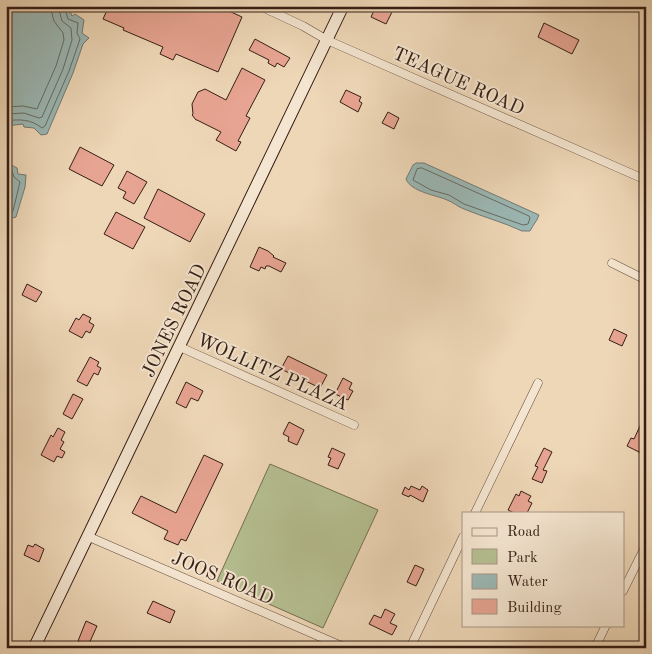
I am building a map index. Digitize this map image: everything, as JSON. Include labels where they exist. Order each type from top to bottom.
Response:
[{"type":"street","name":"TEAGUE ROAD","points":[[260,6],[327,40],[646,180]]},
{"type":"street","name":"JONES ROAD","points":[[34,648],[343,6]]},
{"type":"street","points":[[612,263],[646,280]]},
{"type":"street","name":"WOLLITZ PLAZA","points":[[180,347],[354,425]]},
{"type":"street","points":[[475,512],[538,383]]},
{"type":"street","name":"JOOS ROAD","points":[[87,536],[346,648]]},
{"type":"street","points":[[410,648],[462,539]]},
{"type":"street","points":[[624,589],[646,546]]},
{"type":"street","points":[[595,648],[606,626]]},
{"type":"green space","points":[[270,464],[378,510],[323,628],[217,581]]},
{"type":"water","points":[[11,6],[67,6],[72,16],[75,14],[84,20],[82,33],[89,38],[83,44],[47,134],[41,135],[34,128],[24,127],[23,124],[6,126],[6,14]]},
{"type":"water","points":[[6,162],[17,168],[18,174],[26,175],[25,187],[16,217],[9,219],[11,227],[6,247]]},
{"type":"water","points":[[416,163],[424,163],[539,215],[530,231],[522,231],[418,190],[406,179]]},
{"type":"building","points":[[109,6],[218,6],[242,17],[218,72],[176,54],[173,60],[160,54],[163,47],[123,30],[124,28],[103,19]]},
{"type":"building","points":[[376,6],[386,6],[393,10],[386,24],[371,17]]},
{"type":"building","points":[[544,23],[579,40],[572,54],[538,37]]},
{"type":"building","points":[[255,39],[290,58],[284,67],[277,63],[275,67],[268,63],[269,60],[249,50]]},
{"type":"building","points":[[242,68],[265,80],[246,116],[250,118],[238,141],[241,142],[236,151],[216,140],[221,132],[196,120],[192,115],[192,104],[198,92],[205,89],[226,100]]},
{"type":"building","points":[[346,90],[361,97],[359,101],[362,103],[358,112],[340,102]]},
{"type":"building","points":[[388,112],[399,118],[394,129],[382,123]]},
{"type":"building","points":[[80,147],[114,165],[102,186],[69,169]]},
{"type":"building","points":[[127,171],[147,182],[134,204],[123,198],[126,192],[118,188]]},
{"type":"building","points":[[158,189],[205,214],[190,242],[144,218]]},
{"type":"building","points":[[116,212],[145,227],[133,249],[104,234]]},
{"type":"building","points":[[259,247],[286,263],[281,272],[269,266],[266,266],[265,269],[261,267],[259,271],[250,267]]},
{"type":"building","points":[[27,284],[42,292],[36,302],[22,295]]},
{"type":"building","points":[[83,314],[91,318],[89,322],[94,325],[90,333],[86,331],[82,338],[69,331],[76,318],[79,320]]},
{"type":"building","points":[[614,329],[627,335],[622,346],[609,340]]},
{"type":"building","points":[[288,356],[327,375],[320,388],[281,369]]},
{"type":"building","points":[[90,357],[99,362],[97,366],[101,368],[98,375],[94,373],[87,386],[77,381]]},
{"type":"building","points":[[343,378],[352,383],[349,389],[353,391],[348,400],[335,394]]},
{"type":"building","points":[[186,382],[203,391],[198,401],[191,398],[186,408],[176,403]]},
{"type":"building","points":[[73,394],[83,399],[72,419],[63,414]]},
{"type":"building","points":[[646,413],[646,444],[641,453],[627,446],[631,438],[634,439]]},
{"type":"building","points":[[289,422],[304,430],[297,445],[288,441],[289,437],[283,434]]},
{"type":"building","points":[[58,428],[65,432],[61,440],[64,442],[60,449],[65,452],[62,458],[57,456],[54,462],[41,455],[51,435],[53,437]]},
{"type":"building","points":[[332,448],[345,454],[338,469],[328,465],[331,458],[328,457]]},
{"type":"building","points":[[544,448],[552,452],[543,470],[547,471],[542,483],[532,479],[538,467],[535,466]]},
{"type":"building","points":[[204,455],[223,464],[186,541],[181,539],[178,545],[164,539],[168,531],[132,513],[141,496],[176,513]]},
{"type":"building","points":[[411,486],[420,490],[422,486],[428,490],[423,502],[410,495],[409,497],[402,494],[405,487],[409,490]]},
{"type":"building","points":[[521,491],[531,496],[528,501],[532,503],[528,512],[512,512],[508,510],[516,494],[519,496]]},
{"type":"building","points":[[35,544],[44,549],[39,562],[24,555],[28,545],[33,547]]},
{"type":"building","points":[[415,565],[424,569],[416,586],[407,582]]},
{"type":"building","points":[[153,601],[175,611],[170,623],[147,613]]},
{"type":"building","points":[[385,609],[395,614],[390,623],[397,626],[392,635],[369,624],[374,615],[381,618]]},
{"type":"building","points":[[86,621],[97,626],[88,646],[78,641]]}]
